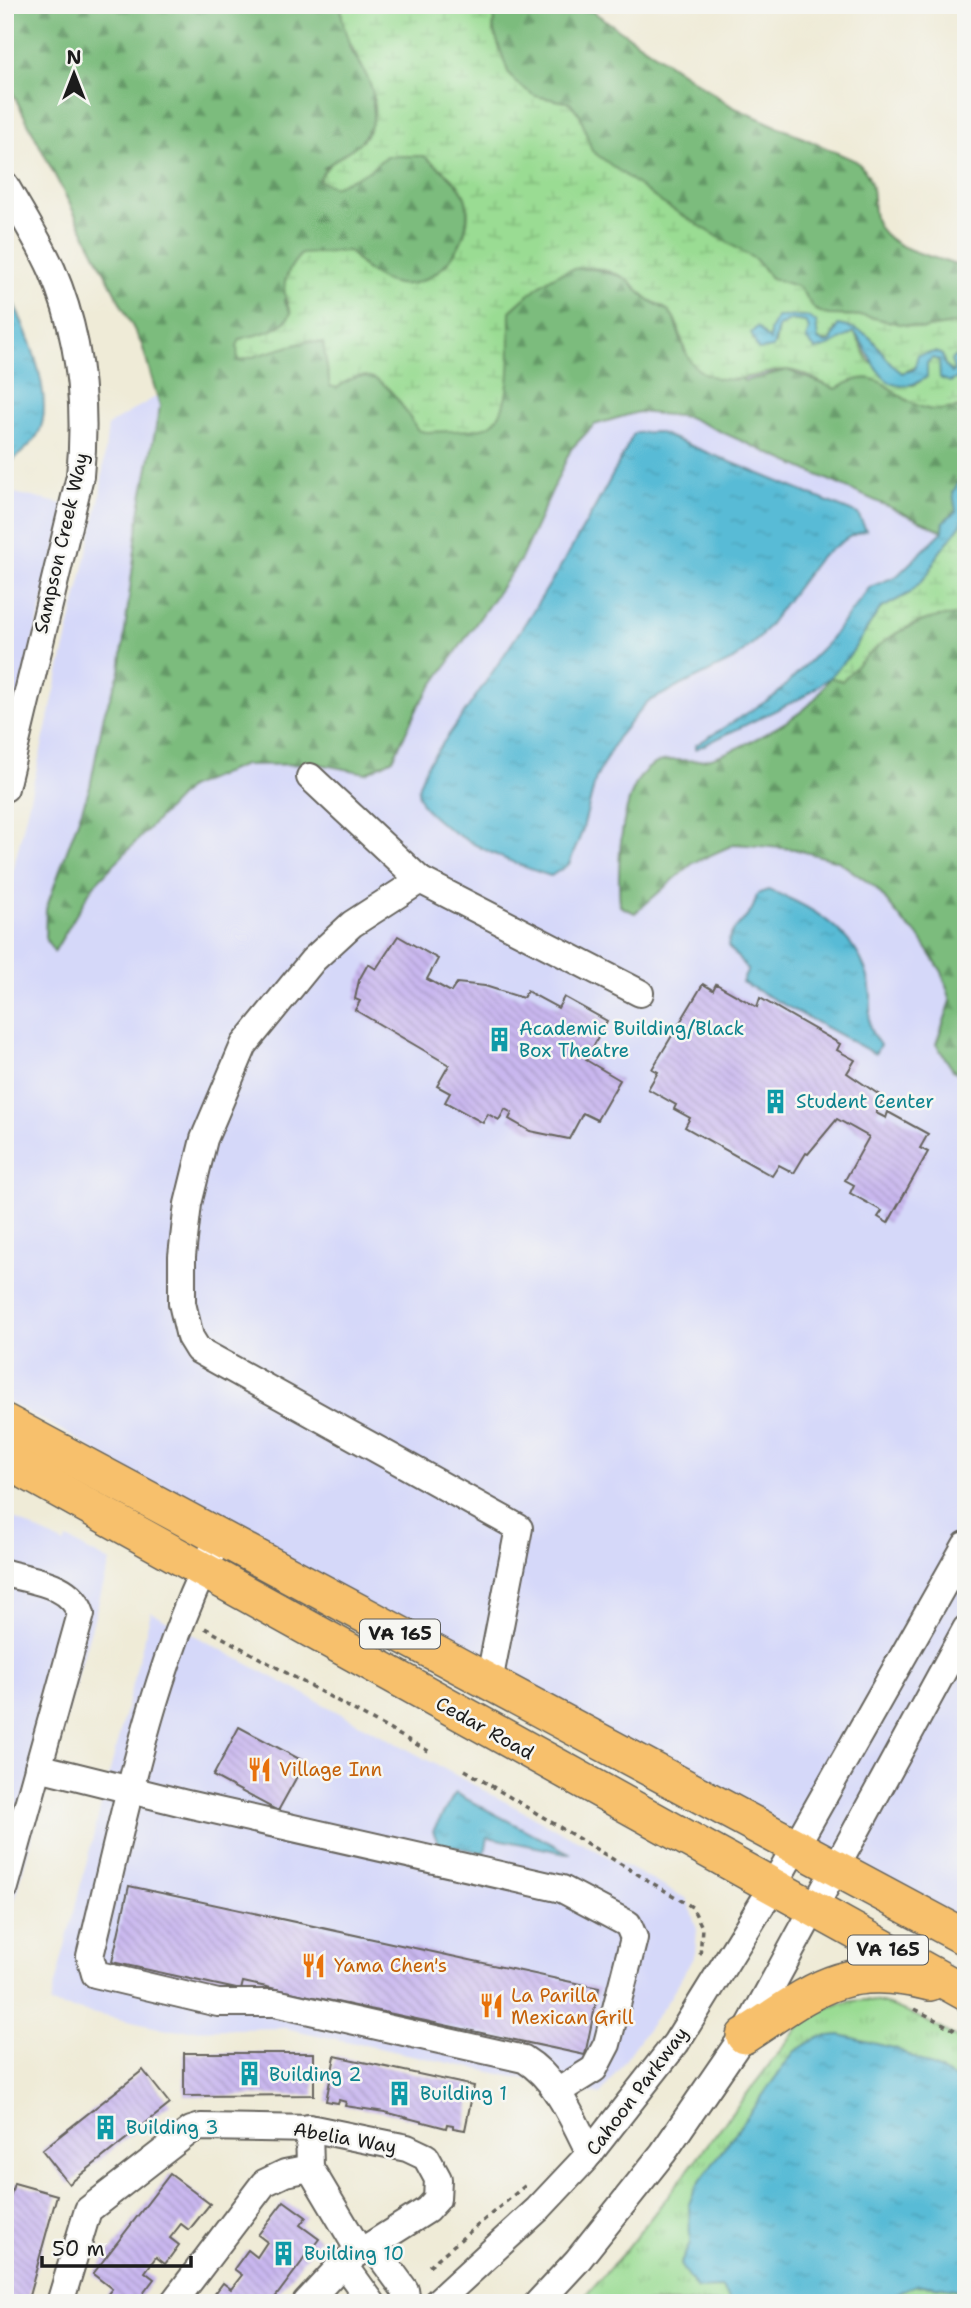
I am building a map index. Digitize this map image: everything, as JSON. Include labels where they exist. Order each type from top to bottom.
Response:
[{"type":"main road","name":"VA 165","points":[[5,1422],[966,1938]]},
{"type":"main road","name":"Cedar Road","points":[[5,1460],[772,1888],[964,1992]]},
{"type":"main road","points":[[744,2036],[804,1995],[844,1979],[884,1975],[964,1992]]},
{"type":"street","name":"Sampson Creek Way","points":[[5,185],[51,269],[61,295],[78,363],[83,428],[80,476],[5,788]]},
{"type":"street","points":[[310,777],[420,880],[640,993]]},
{"type":"street","points":[[420,880],[352,924],[313,960],[244,1045],[204,1139],[187,1204],[182,1256],[182,1303],[190,1338],[198,1350],[216,1363],[519,1528],[489,1682]]},
{"type":"street","points":[[219,1538],[181,1615],[161,1675],[90,1956],[90,1966],[95,1974],[200,2000],[233,2004],[275,2003],[503,2053],[536,2066],[557,2092],[590,2152]]},
{"type":"street","name":"Cahoon Parkway","points":[[436,2303],[538,2208],[590,2152],[676,2043],[772,1888],[966,1545]]},
{"type":"street","points":[[5,1573],[60,1589],[70,1595],[81,1614],[5,1887]]},
{"type":"street","points":[[538,2303],[577,2261],[663,2152],[744,2036],[966,1629]]},
{"type":"street","points":[[38,1767],[562,1889],[628,1924],[634,1938],[607,2044],[594,2069],[557,2092]]},
{"type":"street","name":"Abelia Way","points":[[60,2303],[88,2210],[180,2137],[201,2127],[309,2128],[407,2148],[426,2157],[434,2168],[439,2188],[437,2199],[427,2210],[358,2253],[306,2303]]},
{"type":"street","points":[[309,2128],[310,2168],[358,2253],[372,2303]]},
{"type":"street","points":[[173,2303],[264,2183],[285,2173],[310,2168]]},
{"type":"street","points":[[358,2253],[405,2290],[407,2303]]},
{"type":"path","points":[[181,1615],[432,1753]]},
{"type":"path","points":[[909,2006],[966,2036]]},
{"type":"path","points":[[429,2266],[534,2177]]},
{"type":"shaded area","points":[[235,350],[966,363],[966,1922],[188,1509],[67,1433],[5,1400],[5,905],[100,497],[108,425]]},
{"type":"shaded area","points":[[5,491],[67,505],[5,754]]},
{"type":"shaded area","points":[[5,1514],[64,1544],[67,1539],[110,1562],[5,1932]]},
{"type":"shaded area","points":[[151,1612],[687,1899],[697,1929],[695,1954],[670,1998],[600,2095],[285,2028],[168,2030],[50,2004]]},
{"type":"green space","points":[[5,5],[342,5],[350,49],[373,83],[373,123],[360,143],[324,168],[369,171],[386,156],[425,156],[458,184],[467,204],[467,221],[462,238],[443,267],[429,277],[413,283],[397,284],[382,279],[364,267],[348,251],[284,300],[291,313],[282,324],[240,340],[239,360],[308,341],[323,343],[337,388],[351,379],[364,376],[375,379],[394,395],[418,430],[507,395],[510,311],[548,277],[570,268],[594,269],[624,277],[647,299],[668,311],[673,316],[685,352],[745,381],[787,370],[836,389],[865,378],[884,384],[914,404],[928,409],[966,408],[966,477],[959,480],[956,511],[944,521],[943,531],[688,417],[638,412],[594,425],[571,449],[521,559],[419,705],[393,759],[366,773],[319,764],[244,765],[188,788],[93,886],[54,952],[45,938],[46,909],[90,787],[104,714],[120,671],[140,508],[160,406],[142,345],[5,78]]},
{"type":"green space","points":[[342,5],[495,5],[493,29],[508,72],[516,83],[535,96],[570,103],[580,115],[592,151],[662,203],[756,260],[771,278],[799,287],[815,310],[828,315],[864,316],[923,329],[966,322],[966,353],[960,353],[952,373],[945,365],[942,355],[936,352],[918,355],[916,367],[902,373],[892,365],[875,342],[862,332],[835,328],[831,342],[818,340],[816,322],[777,317],[770,341],[752,340],[775,345],[778,327],[791,320],[806,322],[810,329],[806,339],[831,345],[854,332],[869,361],[907,385],[914,385],[927,377],[927,363],[932,358],[939,360],[957,379],[966,366],[966,408],[928,409],[914,404],[884,384],[865,378],[836,389],[786,370],[736,379],[714,377],[702,372],[690,361],[677,323],[668,310],[647,298],[623,277],[605,270],[589,268],[561,273],[548,280],[510,311],[509,373],[504,405],[498,417],[484,427],[425,432],[418,430],[394,395],[375,379],[364,376],[351,379],[337,388],[330,386],[323,343],[308,341],[238,361],[237,346],[240,339],[276,328],[291,313],[285,296],[285,281],[301,254],[349,251],[364,267],[382,279],[397,284],[413,283],[429,277],[443,267],[463,238],[467,204],[461,189],[449,175],[424,156],[386,156],[369,171],[334,187],[319,181],[330,165],[368,133],[375,107],[368,78],[347,36]]},
{"type":"green space","points":[[495,5],[583,5],[733,107],[856,161],[870,182],[876,220],[889,238],[906,248],[966,269],[966,322],[923,329],[864,316],[828,315],[815,310],[799,287],[771,278],[756,260],[662,203],[591,151],[580,115],[570,103],[535,96],[516,83],[508,72],[493,29]]},
{"type":"green space","points":[[966,518],[966,615],[928,619],[912,625],[868,654],[842,681],[830,677],[850,655],[880,609],[910,593],[928,574],[939,553]]},
{"type":"green space","points":[[943,614],[966,615],[966,1078],[953,1070],[936,1044],[951,1001],[942,972],[918,935],[906,925],[876,888],[838,861],[794,849],[735,844],[693,863],[635,913],[620,906],[619,891],[623,826],[635,786],[645,771],[664,761],[707,759],[761,736],[802,711],[819,694],[830,677],[842,680],[888,639]]},
{"type":"green space","points":[[866,2000],[905,2011],[966,2043],[966,2303],[579,2303],[625,2251],[797,2029],[829,2007]]},
{"type":"water","points":[[5,286],[29,339],[44,403],[43,421],[37,436],[5,467]]},
{"type":"water","points":[[806,316],[816,322],[818,340],[824,343],[831,342],[838,325],[862,332],[870,337],[892,365],[902,373],[914,370],[918,355],[936,352],[942,355],[945,365],[952,373],[954,370],[951,360],[960,353],[966,353],[964,367],[961,374],[950,382],[940,378],[939,360],[932,358],[927,363],[927,377],[911,385],[899,386],[880,374],[854,332],[816,350],[806,339],[809,329],[806,322],[791,320],[778,327],[773,348],[758,350],[751,333],[757,327],[770,341],[770,330],[777,317]]},
{"type":"water","points":[[657,432],[858,514],[866,530],[849,537],[819,558],[760,637],[735,659],[647,702],[617,738],[596,778],[582,832],[569,864],[551,876],[496,855],[453,832],[423,805],[418,788],[427,765],[538,604],[588,520],[634,433]]},
{"type":"water","points":[[966,477],[966,518],[939,553],[928,574],[910,593],[880,609],[850,655],[830,677],[805,696],[696,749],[696,745],[776,695],[827,643],[870,587],[897,576],[943,531],[944,521],[956,511],[953,493],[959,480]]},
{"type":"water","points":[[768,890],[821,916],[849,942],[860,958],[871,995],[871,1031],[880,1045],[875,1054],[742,982],[748,970],[728,946],[730,938],[750,912],[757,894]]},
{"type":"water","points":[[455,1793],[571,1854],[488,1837],[485,1853],[438,1843],[433,1831]]},
{"type":"water","points":[[840,2035],[897,2049],[966,2084],[966,2291],[923,2285],[905,2289],[884,2303],[732,2303],[722,2288],[697,2289],[680,2265],[690,2244],[689,2204],[696,2187],[794,2052],[818,2037]]},
{"type":"building","name":"Academic Building/Black Box Theatre","points":[[398,936],[438,959],[427,979],[451,992],[457,983],[485,986],[523,998],[527,991],[558,1008],[564,997],[607,1021],[586,1060],[620,1080],[597,1120],[583,1113],[569,1139],[530,1131],[509,1119],[512,1113],[505,1109],[499,1120],[488,1114],[483,1123],[445,1102],[450,1093],[437,1086],[449,1065],[355,1010],[360,1001],[355,999],[359,980],[368,964],[376,969]]},
{"type":"building","name":"Student Center","points":[[703,984],[713,990],[716,984],[757,1007],[760,998],[840,1044],[837,1050],[855,1060],[847,1073],[884,1098],[876,1113],[886,1118],[888,1112],[928,1134],[920,1148],[928,1152],[888,1223],[878,1217],[882,1211],[850,1193],[854,1185],[845,1180],[869,1137],[837,1119],[808,1154],[806,1153],[794,1173],[779,1165],[772,1176],[685,1127],[690,1118],[674,1109],[676,1105],[648,1089],[658,1072],[652,1069]]},
{"type":"building","points":[[239,1727],[305,1762],[278,1811],[213,1776]]},
{"type":"building","points":[[129,1886],[599,1988],[585,2055],[243,1982],[241,1990],[112,1962]]},
{"type":"building","name":"Building 2","points":[[184,2053],[314,2053],[314,2095],[184,2096]]},
{"type":"building","name":"Building 1","points":[[335,2056],[474,2086],[465,2130],[453,2128],[453,2125],[447,2124],[446,2128],[385,2112],[345,2106],[346,2102],[339,2100],[338,2103],[326,2101]]},
{"type":"building","name":"Building 3","points":[[143,2070],[170,2104],[69,2184],[42,2150]]},
{"type":"building","points":[[170,2174],[210,2204],[189,2230],[181,2224],[170,2238],[179,2245],[165,2264],[156,2257],[145,2272],[154,2279],[136,2303],[115,2303],[106,2296],[112,2289],[93,2274]]},
{"type":"building","points":[[14,2183],[57,2195],[27,2303],[5,2303],[5,2215]]},
{"type":"building","name":"Building 10","points":[[284,2201],[306,2217],[300,2225],[319,2239],[271,2303],[208,2303],[223,2283],[231,2289],[242,2275],[234,2269],[248,2250],[257,2257],[267,2242],[258,2235]]},
{"type":"place","name":"Academic Building/Black Box Theatre","points":[[499,1039]]},
{"type":"place","name":"Student Center","points":[[776,1101]]},
{"type":"place","name":"Village Inn","points":[[259,1769]]},
{"type":"place","name":"Yama Chen's","points":[[314,1965]]},
{"type":"place","name":"La Parilla Mexican Grill","points":[[491,2006]]},
{"type":"place","name":"Building 2","points":[[249,2074]]},
{"type":"place","name":"Building 1","points":[[400,2093]]},
{"type":"place","name":"Building 3","points":[[106,2127]]},
{"type":"place","name":"Building 10","points":[[284,2253]]}]
